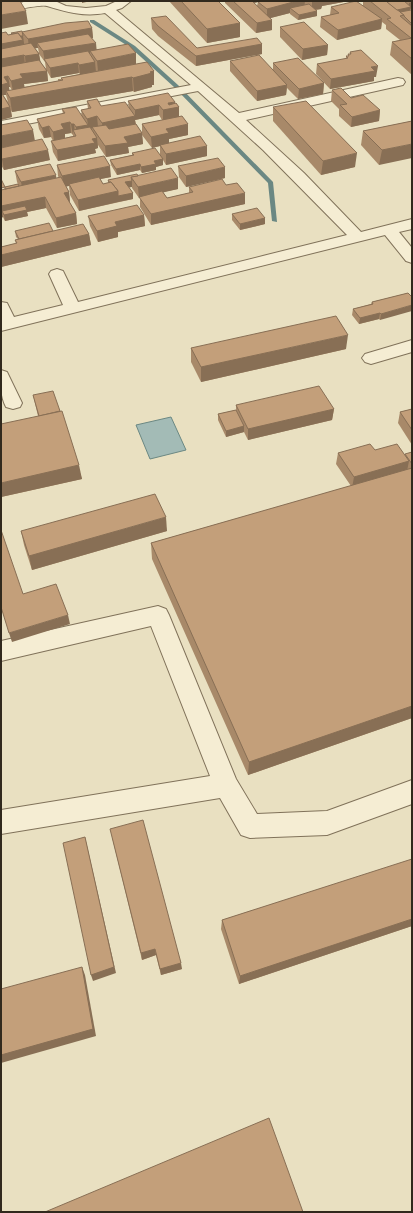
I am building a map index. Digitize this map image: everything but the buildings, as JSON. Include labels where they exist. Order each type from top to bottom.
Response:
[{"type":"street","points":[[1,9],[47,2],[62,8],[88,12],[108,10],[125,1]]},
{"type":"street","points":[[108,10],[172,60],[237,118],[329,207],[357,237]]},
{"type":"street","points":[[237,118],[398,82]]},
{"type":"street","points":[[1,125],[201,87]]},
{"type":"street","points":[[1,307],[5,325],[412,224]]},
{"type":"street","points":[[389,230],[412,258]]},
{"type":"street","points":[[56,274],[73,308]]},
{"type":"street","points":[[371,358],[412,346]]},
{"type":"street","points":[[1,376],[12,403]]},
{"type":"street","points":[[1,651],[158,615],[226,785],[250,826],[327,822],[412,792]]},
{"type":"street","points":[[1,822],[226,785]]},
{"type":"water","points":[[171,417],[186,450],[150,459],[136,425]]},
{"type":"waterway","points":[[92,21],[133,47],[176,86],[271,183],[275,221]]}]
